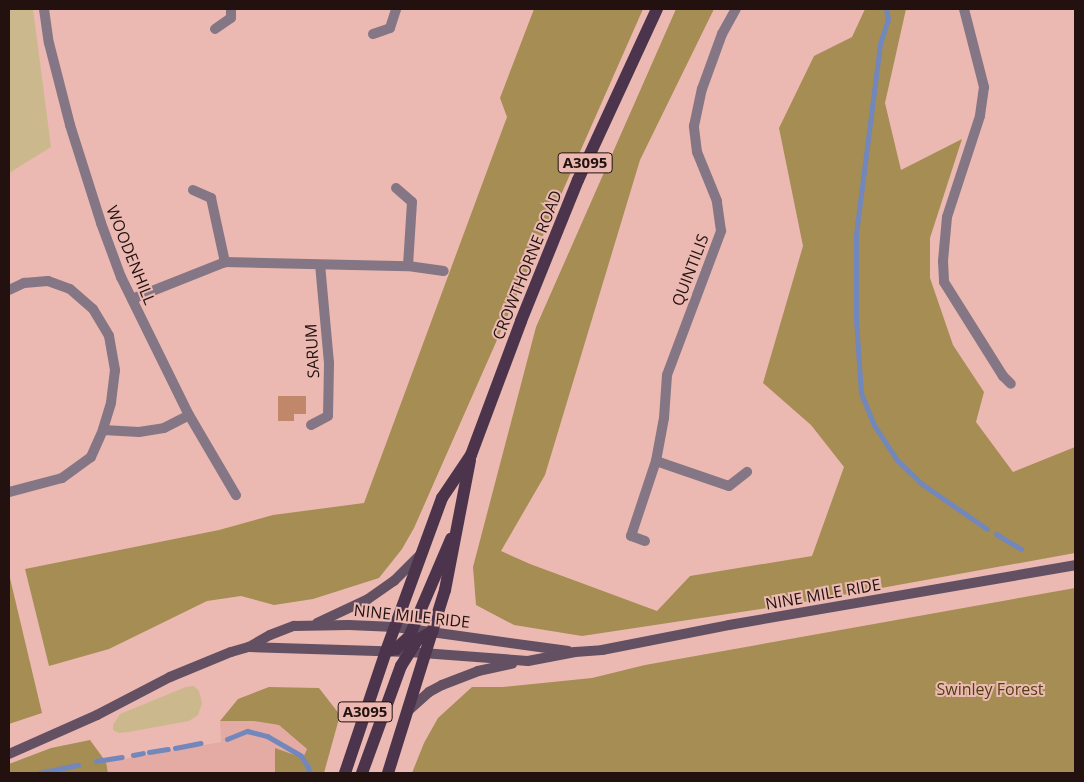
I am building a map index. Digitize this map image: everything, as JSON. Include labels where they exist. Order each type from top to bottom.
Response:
[{"type":"main road","name":"CROWTHORNE ROAD","points":[[433,632],[452,562],[456,528],[466,488],[471,455],[521,321],[582,171],[657,9]]},
{"type":"main road","name":"CROWTHORNE ROAD","points":[[395,628],[442,498],[471,455]]},
{"type":"main road","points":[[386,651],[400,646],[412,629],[456,528]]},
{"type":"main road","points":[[311,625],[368,599],[394,581],[422,552]]},
{"type":"main road","name":"NINE MILE RIDE","points":[[249,647],[409,652],[528,661],[575,652],[602,650],[729,625],[1075,565]]},
{"type":"main road","name":"NINE MILE RIDE","points":[[9,754],[97,715],[170,677],[222,655],[249,647],[294,626],[412,629],[575,652]]},
{"type":"main road","name":"A3095","points":[[345,773],[395,628]]},
{"type":"main road","points":[[362,773],[399,670],[416,640],[433,632]]},
{"type":"main road","name":"A3095","points":[[388,773],[433,632]]},
{"type":"main road","points":[[408,710],[429,692],[451,681],[478,671],[528,661]]},
{"type":"street","name":"WOODENHILL","points":[[44,9],[58,80],[82,165],[121,278],[189,415],[236,495]]},
{"type":"street","points":[[215,29],[231,18],[231,9]]},
{"type":"street","points":[[373,34],[390,28],[396,9]]},
{"type":"street","name":"QUINTILIS","points":[[644,541],[631,536],[656,461],[664,418],[667,375],[720,231],[716,201],[696,152],[694,126],[702,88],[722,34],[736,9]]},
{"type":"street","points":[[964,9],[984,88],[980,116],[946,217],[942,262],[944,282],[1003,376],[1011,384]]},
{"type":"street","points":[[396,188],[412,202],[408,266]]},
{"type":"street","points":[[193,190],[211,198],[225,262]]},
{"type":"street","points":[[132,299],[225,262],[408,266],[444,271]]},
{"type":"street","name":"SARUM","points":[[311,425],[328,416],[329,363],[320,265]]},
{"type":"street","points":[[9,290],[24,283],[48,282],[70,289],[93,309],[109,336],[115,370],[111,403],[103,430],[91,457],[62,478],[9,492]]},
{"type":"street","points":[[103,430],[138,432],[164,428],[189,415]]},
{"type":"street","points":[[656,461],[729,486],[747,472]]},
{"type":"shaded area","points":[[9,9],[33,9],[51,147],[9,173]]},
{"type":"shaded area","points":[[194,686],[199,691],[202,703],[198,715],[189,721],[128,732],[119,733],[113,730],[113,725],[120,714],[186,687]]},
{"type":"shaded area","points":[[220,721],[254,721],[279,725],[307,749],[303,759],[275,748],[275,773],[108,773],[106,762],[221,742]]},
{"type":"green space","points":[[534,9],[643,9],[414,528],[402,549],[379,578],[313,599],[274,605],[241,596],[207,601],[109,649],[49,666],[25,569],[219,530],[273,515],[364,503],[507,117],[500,98]]},
{"type":"green space","points":[[676,9],[714,9],[640,160],[545,475],[501,551],[530,564],[657,611],[690,576],[812,556],[844,467],[811,425],[763,383],[803,246],[779,128],[814,56],[852,37],[865,9],[906,9],[885,103],[901,170],[962,139],[930,238],[930,278],[953,345],[984,392],[976,422],[1013,472],[1075,447],[1075,553],[793,604],[582,636],[514,625],[476,605],[473,567],[536,327]]},
{"type":"green space","points":[[9,574],[42,713],[9,724]]},
{"type":"green space","name":"Swinley Forest","points":[[1075,588],[1075,773],[412,773],[424,743],[438,718],[472,687],[503,687],[592,678],[645,665]]},
{"type":"green space","points":[[269,687],[319,688],[340,715],[324,773],[275,773],[275,748],[303,758],[307,749],[279,725],[254,721],[220,721],[238,699]]},
{"type":"green space","points":[[90,740],[106,762],[108,773],[9,773],[9,764],[51,748]]},
{"type":"building","points":[[278,396],[306,396],[306,414],[294,414],[294,421],[278,421]]},
{"type":"waterway","points":[[886,9],[888,19],[880,44],[856,235],[856,320],[861,393],[874,425],[897,460],[922,484],[987,529]]},
{"type":"waterway","points":[[996,534],[1021,549]]},
{"type":"waterway","points":[[227,739],[247,731],[267,736],[301,756],[308,767],[309,773]]},
{"type":"waterway","points":[[175,748],[201,743]]},
{"type":"waterway","points":[[149,752],[168,749]]},
{"type":"waterway","points":[[133,755],[143,753]]},
{"type":"waterway","points":[[96,761],[122,757]]},
{"type":"waterway","points":[[39,773],[78,765]]}]
